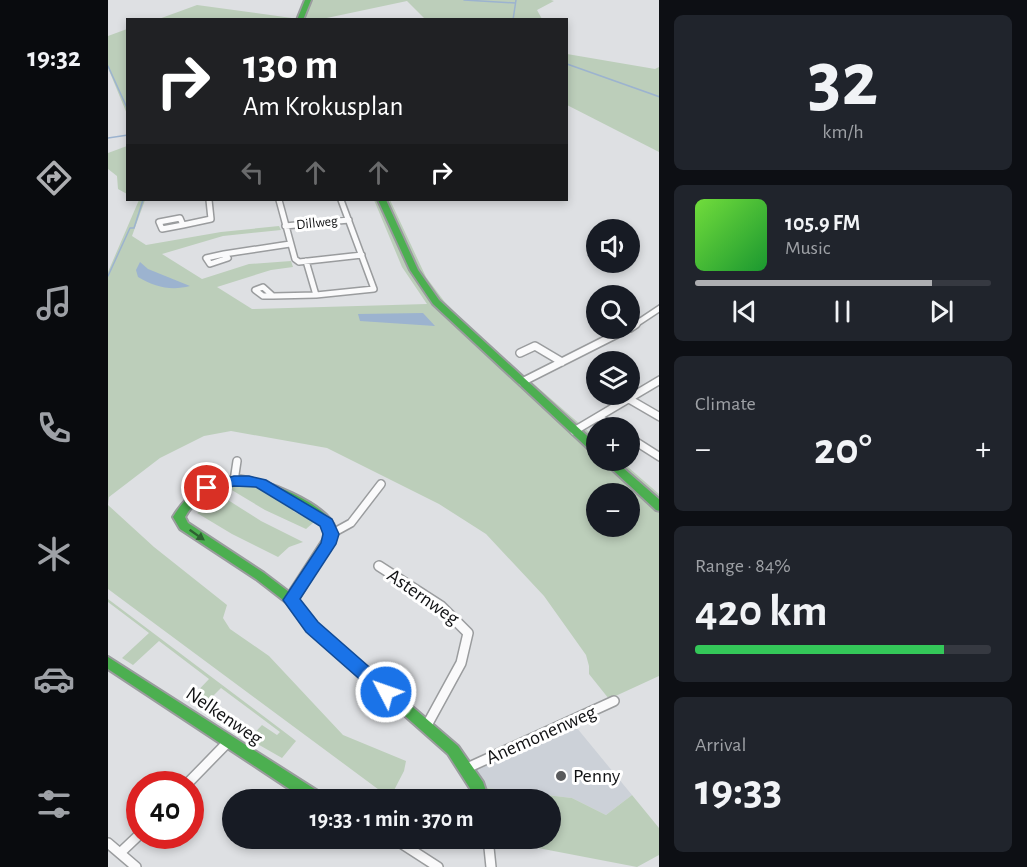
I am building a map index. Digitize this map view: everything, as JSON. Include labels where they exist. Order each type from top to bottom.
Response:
[{"type":"street","points":[[301,18],[308,0]]},
{"type":"street","points":[[183,225],[180,218],[159,222],[162,229],[211,219],[209,201]]},
{"type":"street","points":[[279,201],[295,260],[306,261],[362,255]]},
{"type":"street","points":[[273,296],[316,295],[374,289],[341,201]]},
{"type":"street","points":[[377,201],[396,232]]},
{"type":"street","points":[[382,201],[422,283],[444,311],[586,441]]},
{"type":"street","name":"Dillweg","points":[[285,226],[349,220]]},
{"type":"street","points":[[223,253],[290,244]]},
{"type":"street","points":[[306,261],[316,295]]},
{"type":"street","points":[[640,321],[659,309]]},
{"type":"street","points":[[522,382],[607,339]]},
{"type":"street","points":[[520,353],[536,346],[562,362]]},
{"type":"street","points":[[640,392],[659,381]]},
{"type":"street","points":[[598,417],[619,405]]},
{"type":"street","points":[[639,405],[659,416]]},
{"type":"street","points":[[574,431],[586,424]]},
{"type":"street","points":[[640,444],[659,456]]},
{"type":"street","points":[[234,481],[237,461]]},
{"type":"street","points":[[620,471],[659,506]]},
{"type":"street","points":[[291,600],[328,544],[330,528],[322,518],[271,488],[249,480],[234,481],[207,488],[193,496],[182,508],[179,517],[184,526],[260,576],[291,600],[312,627],[453,750],[467,768],[479,789]]},
{"type":"street","points":[[331,534],[351,523],[381,484]]},
{"type":"street","name":"Asternweg","points":[[379,566],[398,576],[458,620],[468,633],[461,663],[426,727]]},
{"type":"street","name":"Nelkenweg","points":[[108,662],[302,789]]},
{"type":"street","name":"Anemonenweg","points":[[467,768],[614,701]]},
{"type":"street","points":[[200,771],[228,742]]},
{"type":"street","points":[[108,843],[136,867]]},
{"type":"street","points":[[120,853],[126,847]]},
{"type":"street","points":[[410,849],[438,867]]},
{"type":"street","points":[[489,849],[491,867]]},
{"type":"shaded area","points":[[572,722],[632,795],[606,815],[572,798],[561,797],[561,789],[478,787],[467,768]]},
{"type":"green space","points":[[310,0],[554,1],[537,10],[541,18],[424,18],[407,1],[327,18],[303,18]]},
{"type":"green space","points":[[197,5],[292,18],[161,18]]},
{"type":"green space","points":[[126,30],[126,112],[108,68],[108,36]]},
{"type":"green space","points":[[568,54],[655,69],[659,67],[659,152],[568,106]]},
{"type":"green space","points":[[126,146],[126,193],[118,189],[117,176],[108,169],[108,153]]},
{"type":"green space","points":[[139,201],[145,201],[132,236],[146,245],[221,232],[279,226],[281,230],[223,236],[162,254],[202,279],[249,264],[291,261],[293,267],[271,270],[217,287],[252,309],[427,304],[402,267],[374,201],[390,201],[426,277],[444,301],[473,331],[586,429],[586,471],[633,471],[659,494],[659,676],[609,699],[589,674],[586,655],[544,596],[486,534],[439,504],[327,448],[231,431],[204,436],[160,458],[109,497],[108,505],[108,272]]},
{"type":"green space","points":[[246,485],[271,493],[296,507],[293,511],[314,522],[306,529],[265,510],[225,486]]},
{"type":"green space","points":[[220,495],[261,521],[303,542],[289,547],[278,557],[197,513]]},
{"type":"green space","points":[[108,505],[154,547],[227,605],[223,618],[230,629],[269,656],[343,735],[406,761],[404,771],[395,789],[378,789],[108,589]]},
{"type":"green space","points":[[108,599],[296,741],[282,758],[249,739],[262,725],[277,735],[280,732],[221,688],[201,708],[189,700],[209,679],[159,641],[133,665],[122,658],[149,633],[108,602]]},
{"type":"green space","points":[[632,795],[659,828],[659,855],[637,867],[543,849],[561,849],[561,797],[572,798],[606,815]]},
{"type":"water","points":[[140,262],[148,269],[190,286],[170,288],[157,286],[144,280],[138,277],[136,270]]},
{"type":"water","points":[[423,313],[435,326],[360,321],[358,314]]},
{"type":"waterway","points":[[464,0],[515,3]]},
{"type":"waterway","points":[[513,18],[516,0]]},
{"type":"waterway","points":[[568,64],[659,97]]},
{"type":"waterway","points":[[108,66],[126,106]]},
{"type":"waterway","points":[[108,138],[126,135]]},
{"type":"waterway","points":[[108,276],[130,228],[134,228],[143,201]]},
{"type":"traffic: fast","points":[[301,18],[308,0]]},
{"type":"traffic: fast","points":[[382,201],[414,270],[436,302],[586,441]]},
{"type":"traffic: fast","points":[[619,471],[659,506]]},
{"type":"traffic: fast","points":[[248,480],[291,497],[314,512],[328,525],[330,538],[291,600],[260,576],[184,526],[179,517],[191,500],[217,484],[248,480]]},
{"type":"traffic: fast","points":[[291,600],[312,627],[453,750],[479,789]]},
{"type":"traffic: fast","points":[[108,662],[302,789]]},
{"type":"place","name":"Penny","points":[[561,776]]},
{"type":"route","points":[[207,488],[234,481],[249,480],[271,488],[316,514],[327,523],[331,534],[328,544],[291,600],[312,627],[386,692]]}]
